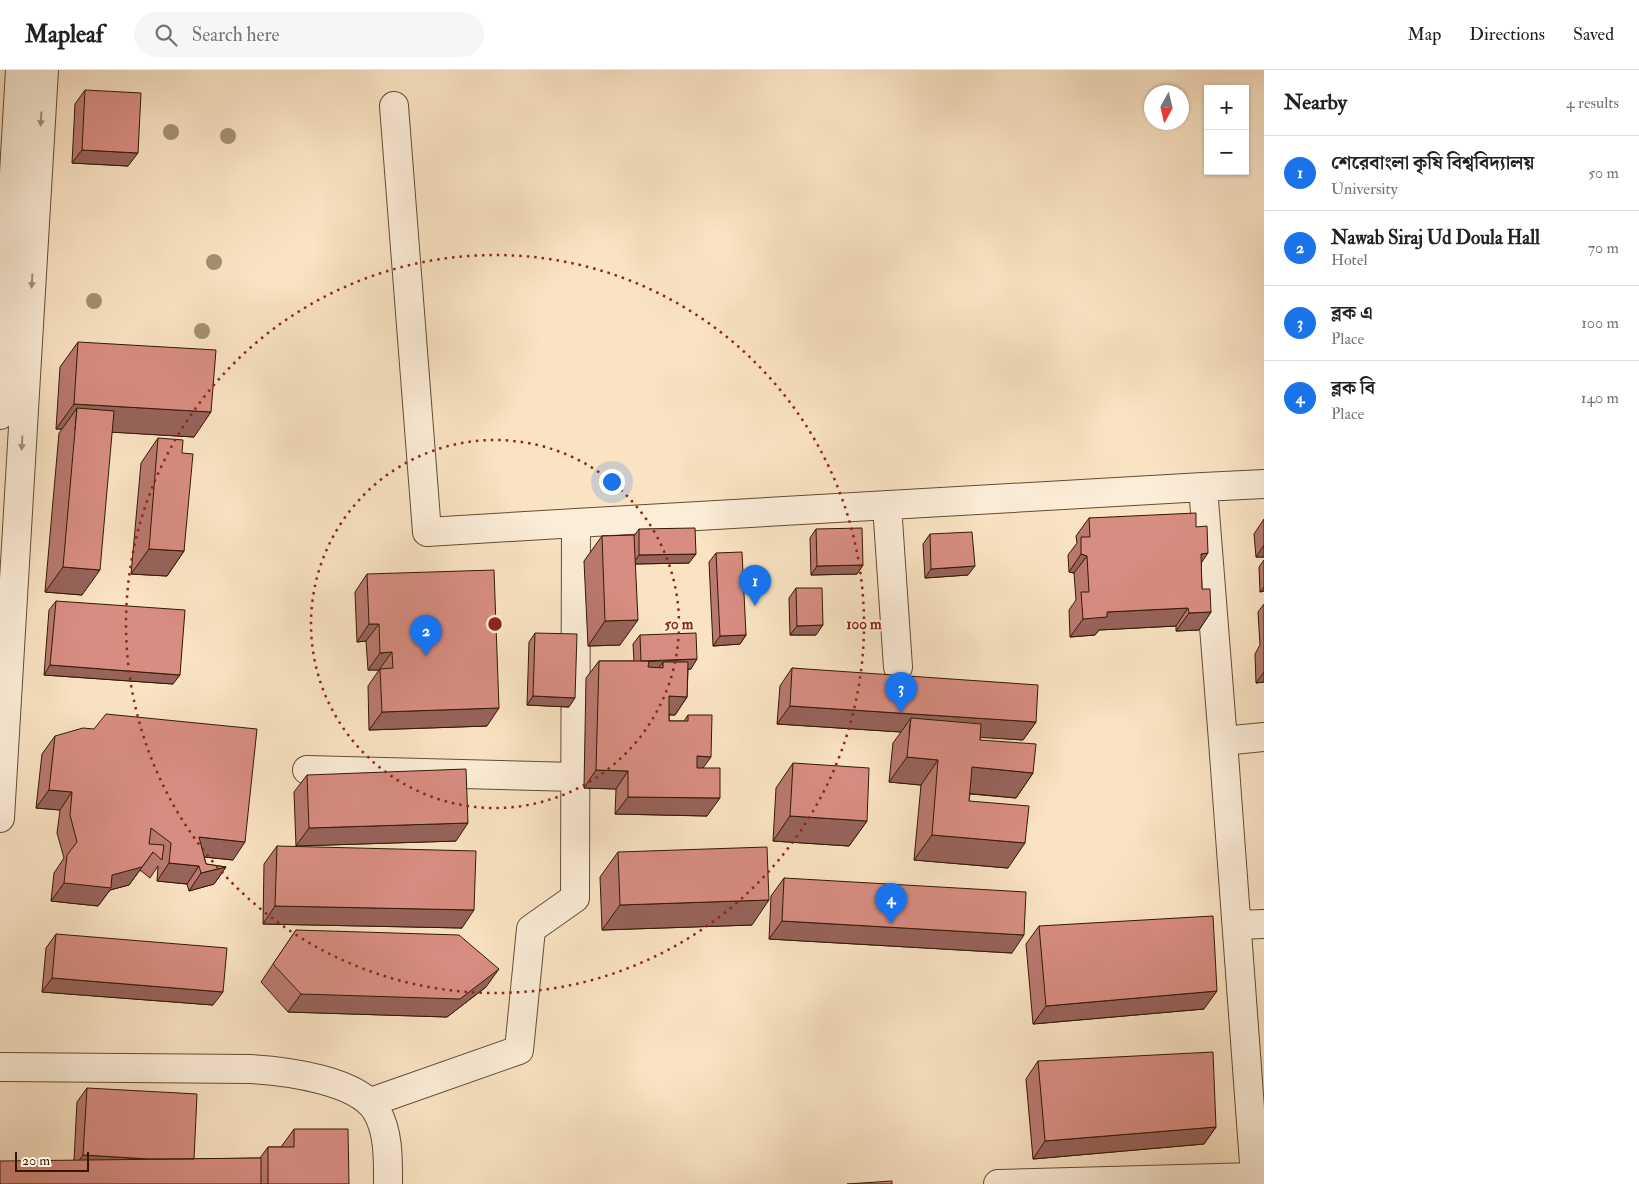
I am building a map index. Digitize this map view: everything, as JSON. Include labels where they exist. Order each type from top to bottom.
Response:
[{"type":"street","points":[[0,415],[20,70]]},
{"type":"street","points":[[0,818],[44,70]]},
{"type":"street","points":[[394,106],[427,532],[1264,484]]},
{"type":"street","points":[[998,1184],[1255,1177],[1259,1166],[1237,925],[1203,487]]},
{"type":"street","points":[[887,506],[898,667]]},
{"type":"street","points":[[371,1102],[519,1050],[532,929],[575,898],[576,523]]},
{"type":"street","points":[[1223,741],[1264,737]]},
{"type":"street","points":[[307,770],[575,777]]},
{"type":"street","points":[[1237,925],[1264,924]]},
{"type":"street","points":[[0,1066],[251,1069],[284,1071],[316,1078],[360,1094],[371,1102],[382,1124],[388,1153],[388,1184]]},
{"type":"building","points":[[85,90],[141,93],[138,153],[82,150]]},
{"type":"building","points":[[78,342],[216,350],[211,412],[74,404]]},
{"type":"building","points":[[77,408],[114,411],[100,570],[63,567]]},
{"type":"building","points":[[158,438],[183,440],[182,453],[193,454],[184,551],[149,549]]},
{"type":"building","points":[[1196,513],[1196,527],[1207,526],[1208,553],[1201,554],[1202,589],[1210,589],[1211,612],[1189,613],[1188,608],[1107,612],[1107,617],[1083,619],[1081,592],[1089,592],[1087,556],[1081,554],[1081,537],[1090,537],[1089,518]]},
{"type":"building","points":[[695,528],[696,554],[639,555],[639,529]]},
{"type":"building","points":[[862,528],[863,565],[817,566],[816,529]]},
{"type":"building","points":[[972,532],[975,566],[931,569],[930,534]]},
{"type":"building","points":[[634,535],[638,620],[605,621],[602,536]]},
{"type":"building","points":[[742,552],[746,635],[720,636],[716,553]]},
{"type":"building","points":[[494,570],[499,708],[382,712],[380,669],[393,668],[392,652],[380,653],[379,624],[369,624],[367,574]]},
{"type":"building","points":[[796,588],[822,588],[823,625],[797,626]]},
{"type":"building","points":[[56,601],[185,610],[180,675],[50,665]]},
{"type":"building","points":[[535,633],[577,634],[575,698],[533,696]]},
{"type":"building","points":[[696,633],[697,659],[641,661],[640,635]]},
{"type":"building","points":[[599,661],[649,661],[648,667],[663,668],[663,662],[688,662],[687,697],[669,696],[669,721],[688,721],[688,715],[712,715],[711,757],[697,756],[697,768],[720,768],[720,798],[628,797],[628,771],[596,770]]},
{"type":"building","points":[[792,668],[1038,685],[1036,722],[790,706]]},
{"type":"building","points":[[106,714],[257,729],[245,842],[199,837],[206,864],[226,867],[201,873],[199,866],[169,863],[171,843],[151,828],[149,844],[164,845],[162,860],[153,852],[142,867],[112,875],[111,888],[64,883],[67,855],[77,842],[70,815],[72,792],[49,790],[55,736],[83,728],[94,729]]},
{"type":"building","points":[[911,718],[981,724],[980,740],[1036,744],[1033,773],[972,767],[969,801],[1029,806],[1025,843],[932,835],[938,760],[907,757]]},
{"type":"building","points":[[793,763],[869,768],[867,821],[790,816]]},
{"type":"building","points":[[466,769],[468,823],[309,828],[307,775]]},
{"type":"building","points":[[277,846],[476,851],[474,910],[275,906]]},
{"type":"building","points":[[767,847],[769,900],[620,905],[618,852]]},
{"type":"building","points":[[784,878],[1026,892],[1024,935],[782,921]]},
{"type":"building","points":[[1213,916],[1217,991],[1046,1006],[1039,926]]},
{"type":"building","points":[[296,930],[459,935],[499,969],[460,999],[301,994],[273,964]]},
{"type":"building","points":[[56,934],[227,948],[223,992],[52,978]]},
{"type":"building","points":[[1213,1052],[1216,1127],[1045,1141],[1038,1061]]},
{"type":"building","points":[[87,1088],[197,1094],[194,1159],[149,1159],[83,1155]]},
{"type":"building","points":[[294,1129],[348,1129],[349,1184],[268,1184],[268,1147],[294,1147]]},
{"type":"building","points":[[261,1158],[261,1184],[0,1184],[0,1161]]},
{"type":"building","points":[[892,1181],[892,1184],[847,1184]]},
{"type":"place","name":"শেরেবাংলা কৃষি বিশ্ববিদ্যালয়","points":[[755,606]]},
{"type":"place","name":"Nawab Siraj Ud Doula Hall","points":[[426,656]]},
{"type":"place","name":"ব্লক এ","points":[[901,713]]},
{"type":"place","name":"ব্লক বি","points":[[891,924]]}]
